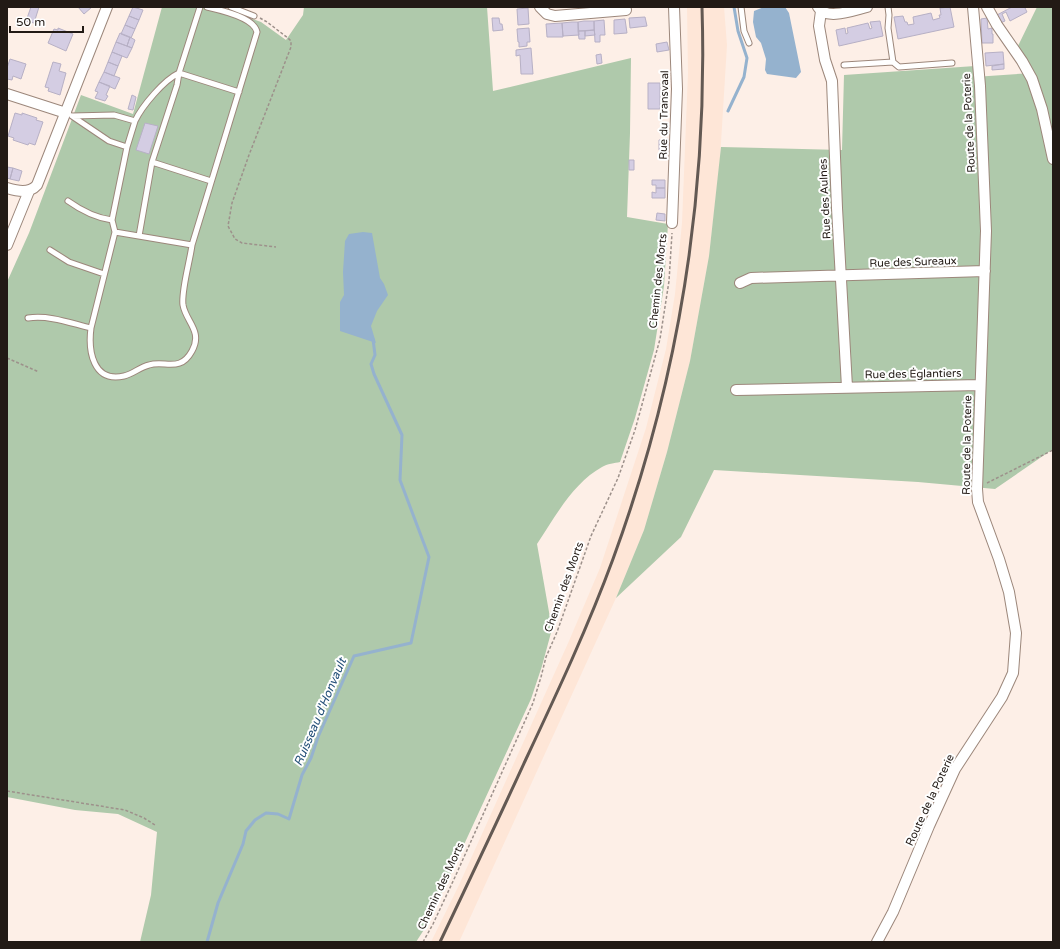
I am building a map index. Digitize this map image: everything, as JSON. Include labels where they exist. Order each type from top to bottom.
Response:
[{"type":"street","points":[[7,188],[20,191],[29,191],[34,188],[38,182],[69,114],[107,7]]},
{"type":"street","points":[[540,7],[547,14],[555,16],[626,8]]},
{"type":"street","name":"Rue du Transvaal","points":[[672,223],[677,89],[674,7]]},
{"type":"street","points":[[819,9],[828,14],[833,14],[867,7]]},
{"type":"street","name":"Route de la Poterie","points":[[877,942],[893,912],[955,769],[1002,697],[1013,673],[1016,633],[1009,592],[1000,559],[978,502],[977,489],[986,221],[978,52],[973,7]]},
{"type":"street","points":[[987,7],[996,25],[1022,61],[1032,80],[1042,109],[1053,159]]},
{"type":"street","name":"Rue des Aulnes","points":[[819,9],[819,26],[832,81],[837,208],[847,387]]},
{"type":"street","points":[[7,94],[69,114]]},
{"type":"street","points":[[7,245],[29,191]]},
{"type":"street","name":"Rue des Sureaux","points":[[740,283],[751,278],[985,271]]},
{"type":"street","name":"Rue des Églantiers","points":[[736,390],[980,385]]},
{"type":"lane","points":[[139,236],[152,162],[200,7]]},
{"type":"lane","points":[[208,7],[252,23],[256,29],[256,36],[239,92],[211,181],[192,245],[182,298],[185,311],[195,331],[196,340],[193,349],[187,358],[175,365],[149,365],[132,374],[117,377],[106,374],[97,368],[92,359],[90,348],[91,328],[115,232],[112,220],[127,147],[137,116],[159,88],[179,73],[239,92]]},
{"type":"lane","points":[[231,7],[254,16]]},
{"type":"lane","points":[[742,7],[744,31],[749,43]]},
{"type":"lane","points":[[888,7],[888,28],[893,62]]},
{"type":"lane","points":[[844,65],[893,62],[899,66],[952,63]]},
{"type":"lane","points":[[69,114],[114,115],[135,121]]},
{"type":"lane","points":[[69,114],[109,141],[127,147]]},
{"type":"lane","points":[[152,162],[211,181]]},
{"type":"lane","points":[[68,201],[89,214],[112,220]]},
{"type":"lane","points":[[115,232],[192,245]]},
{"type":"lane","points":[[50,250],[73,264],[104,274]]},
{"type":"lane","points":[[28,318],[41,316],[91,328]]},
{"type":"path","points":[[254,16],[267,22],[285,35],[290,41],[291,48],[232,203],[228,226],[235,239],[242,243],[276,247]]},
{"type":"path","name":"Chemin des Morts","points":[[422,942],[433,924],[452,884],[533,703],[542,677],[546,657],[557,632],[591,536],[618,478],[632,439],[660,339],[670,269],[672,223]]},
{"type":"path","points":[[7,358],[39,372]]},
{"type":"path","points":[[977,489],[1003,474],[1053,450]]},
{"type":"path","points":[[7,791],[125,810],[144,818],[155,825]]},
{"type":"shaded area","points":[[687,7],[724,7],[727,45],[720,159],[709,256],[690,361],[667,452],[644,530],[616,598],[459,942],[431,942],[459,885],[569,641],[600,568],[646,428],[666,349],[675,294],[682,223],[688,73]]},
{"type":"green space","points":[[162,7],[217,7],[261,22],[286,40],[303,15],[304,7],[487,7],[493,91],[631,58],[627,217],[668,224],[664,286],[654,350],[635,418],[620,462],[602,467],[582,482],[565,501],[537,544],[552,629],[542,666],[531,699],[427,925],[416,942],[140,942],[151,895],[157,832],[118,814],[75,810],[7,797],[7,282],[29,233],[81,95],[133,114]]},
{"type":"green space","points":[[1037,7],[1053,7],[1053,449],[995,489],[918,482],[714,470],[681,537],[616,598],[644,530],[667,452],[690,361],[709,256],[721,147],[842,150],[844,75],[975,66],[974,77],[1032,73],[1017,48]]},
{"type":"water","points":[[764,7],[785,7],[789,13],[801,72],[796,78],[767,74],[765,70],[766,59],[761,43],[756,37],[753,22],[754,11]]},
{"type":"water","points":[[363,232],[372,233],[380,278],[388,295],[377,311],[371,326],[376,343],[340,331],[340,302],[344,295],[343,272],[345,241],[349,234]]},
{"type":"building","points":[[31,7],[39,7],[34,23],[26,21]]},
{"type":"building","points":[[78,7],[92,7],[84,14]]},
{"type":"building","points":[[133,7],[143,10],[139,20],[129,16]]},
{"type":"building","points":[[950,7],[954,27],[898,39],[894,17],[903,16],[908,25],[914,24],[913,17],[931,13],[933,20],[940,18],[940,8]]},
{"type":"building","points":[[1012,7],[1027,7],[1025,8],[1027,12],[1010,21],[1006,12],[1002,14],[1005,21],[1000,23],[997,15]]},
{"type":"building","points":[[528,8],[529,24],[518,25],[517,9]]},
{"type":"building","points":[[129,16],[139,20],[135,29],[125,25]]},
{"type":"building","points":[[645,17],[647,26],[630,28],[629,18]]},
{"type":"building","points":[[492,18],[499,18],[503,30],[493,31]]},
{"type":"building","points":[[987,18],[988,29],[992,28],[993,43],[982,43],[981,19]]},
{"type":"building","points":[[625,19],[627,33],[614,34],[614,20]]},
{"type":"building","points":[[604,20],[605,35],[600,35],[600,42],[595,42],[594,21]]},
{"type":"building","points":[[594,21],[594,30],[578,31],[578,22]]},
{"type":"building","points":[[880,21],[883,36],[839,46],[836,30],[845,28],[846,34],[848,33],[847,28],[868,23],[870,29],[872,28],[870,22]]},
{"type":"building","points":[[578,22],[579,35],[563,36],[562,23]]},
{"type":"building","points":[[562,23],[563,37],[547,37],[546,24]]},
{"type":"building","points":[[125,25],[135,29],[131,38],[121,34]]},
{"type":"building","points":[[58,28],[73,34],[66,51],[48,43],[54,29],[58,30]]},
{"type":"building","points":[[529,28],[530,42],[527,42],[527,46],[519,47],[517,29]]},
{"type":"building","points":[[594,30],[595,35],[585,36],[585,31]]},
{"type":"building","points":[[578,31],[585,31],[585,39],[579,39]]},
{"type":"building","points":[[120,33],[130,37],[127,46],[116,42]]},
{"type":"building","points":[[130,37],[135,40],[132,48],[127,46]]},
{"type":"building","points":[[116,42],[132,48],[127,58],[112,52]]},
{"type":"building","points":[[667,42],[669,50],[657,52],[656,44]]},
{"type":"building","points":[[531,48],[533,74],[521,74],[520,55],[516,56],[516,50]]},
{"type":"building","points":[[112,52],[122,56],[118,66],[108,62]]},
{"type":"building","points":[[1003,52],[1004,64],[986,66],[985,53]]},
{"type":"building","points":[[601,54],[602,63],[597,64],[596,55]]},
{"type":"building","points":[[10,59],[26,64],[21,79],[13,76],[12,80],[7,79],[7,68]]},
{"type":"building","points":[[53,62],[61,64],[59,71],[66,73],[60,95],[48,91],[49,88],[45,87]]},
{"type":"building","points":[[108,62],[118,66],[114,76],[104,72]]},
{"type":"building","points":[[1004,64],[1004,69],[992,70],[992,66]]},
{"type":"building","points":[[104,72],[120,78],[115,89],[99,82]]},
{"type":"building","points":[[99,82],[110,86],[106,95],[108,96],[105,101],[95,98],[98,92],[95,91]]},
{"type":"building","points":[[648,83],[660,83],[660,109],[648,109]]},
{"type":"building","points":[[132,95],[136,97],[133,110],[128,109]]},
{"type":"building","points":[[15,113],[22,115],[22,113],[37,118],[36,120],[43,122],[35,145],[29,143],[28,145],[13,140],[14,138],[8,136]]},
{"type":"building","points":[[145,123],[158,126],[149,154],[136,150]]},
{"type":"building","points":[[668,139],[668,150],[659,150],[659,140]]},
{"type":"building","points":[[629,160],[634,160],[634,170],[629,170]]},
{"type":"building","points":[[7,167],[13,168],[10,179],[7,178]]},
{"type":"building","points":[[13,168],[22,171],[19,181],[10,179]]},
{"type":"building","points":[[652,180],[665,180],[665,188],[656,188],[656,185],[652,185]]},
{"type":"building","points":[[656,188],[665,188],[665,198],[652,198],[652,192],[656,193]]},
{"type":"building","points":[[657,213],[665,214],[665,221],[656,220]]},
{"type":"waterway","points":[[728,111],[744,77],[747,58],[738,31],[734,7]]},
{"type":"waterway","name":"Ruisseau d'Honvault","points":[[207,942],[218,903],[243,844],[246,831],[255,820],[266,813],[278,814],[289,819],[302,775],[311,758],[318,737],[354,656],[411,643],[429,557],[400,480],[402,435],[374,374],[371,364],[375,355],[373,339]]},
{"type":"railway","points":[[440,942],[572,660],[593,610],[613,559],[636,492],[655,425],[671,356],[684,288],[694,218],[700,148],[703,78],[702,7]]}]
